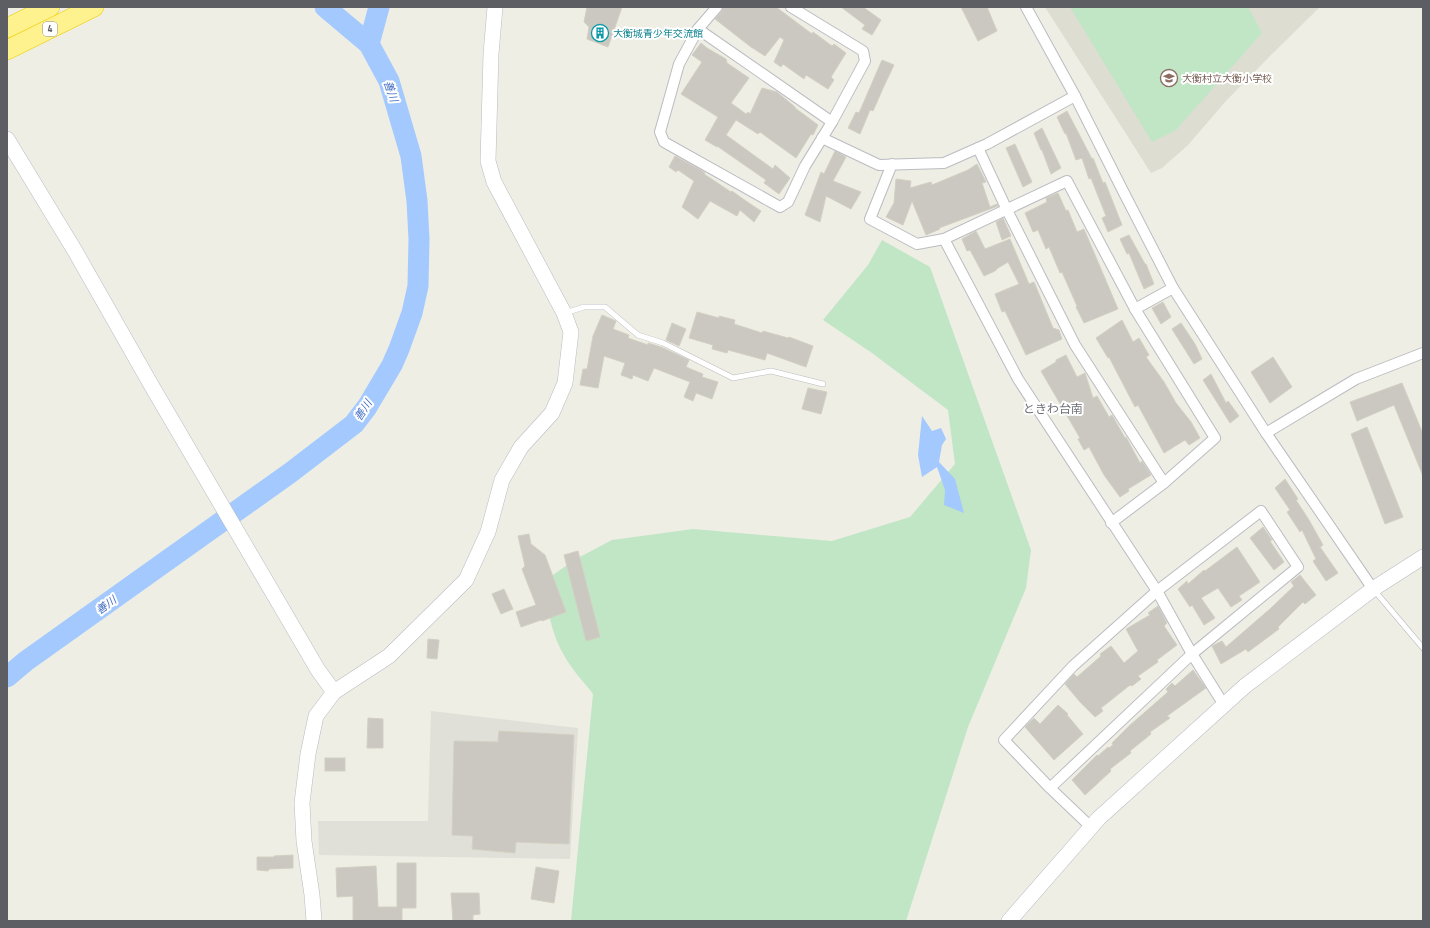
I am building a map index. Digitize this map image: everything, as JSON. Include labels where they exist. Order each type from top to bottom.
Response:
[{"type":"highway","name":"4","points":[[7,28],[50,7]]},
{"type":"highway","name":"4","points":[[7,50],[94,7]]},
{"type":"street","points":[[314,921],[312,895],[304,841],[302,803],[308,754],[316,716],[334,692],[389,656],[466,580],[488,532],[502,480],[521,447],[552,413],[565,383],[571,332],[564,313],[494,182],[488,161],[491,54],[495,7]]},
{"type":"street","points":[[717,7],[698,29],[679,64],[660,132],[664,142],[780,207],[788,202],[805,166],[832,122],[865,60],[863,51],[793,8]]},
{"type":"street","points":[[1026,7],[1076,96],[1173,288],[1266,432],[1373,589]]},
{"type":"street","points":[[698,29],[832,122]]},
{"type":"street","points":[[822,138],[879,165],[944,163],[978,148],[1076,96]]},
{"type":"street","points":[[7,139],[75,251],[150,384],[318,670],[334,692]]},
{"type":"street","points":[[978,148],[1007,210],[1075,345],[1164,483]]},
{"type":"street","points":[[892,164],[870,219],[917,244],[944,239],[1067,181],[1135,309],[1215,438],[1164,483],[1111,523]]},
{"type":"street","points":[[944,239],[1018,378],[1111,523],[1157,591],[1192,654],[1224,704]]},
{"type":"street","points":[[1135,309],[1173,288]]},
{"type":"street","points":[[1266,432],[1356,379],[1423,353]]},
{"type":"street","points":[[1050,788],[1192,654],[1298,567],[1261,511],[1157,591],[1073,666],[1004,740],[1050,788],[1092,827]]},
{"type":"street","points":[[1009,921],[1099,818],[1224,704],[1245,686],[1373,589],[1423,557]]},
{"type":"lane","points":[[564,313],[584,307],[604,307],[638,335],[663,342],[733,378],[771,372],[823,384]]},
{"type":"lane","points":[[1373,589],[1423,648]]},
{"type":"shaded area","name":"大衡村立大衡小学校","points":[[1045,7],[1320,7],[1225,102],[1188,145],[1162,168],[1151,173]]},
{"type":"shaded area","points":[[431,711],[578,728],[570,859],[319,855],[318,821],[428,821]]},
{"type":"green space","name":"大衡村立大衡小学校","points":[[1070,7],[1248,7],[1262,33],[1175,131],[1152,142]]},
{"type":"green space","points":[[882,240],[930,267],[1031,550],[1026,588],[968,727],[906,921],[571,921],[593,694],[568,662],[556,639],[548,610],[546,580],[574,560],[612,540],[693,529],[832,541],[910,517],[955,464],[948,410],[872,353],[823,320],[868,265]]},
{"type":"water","points":[[922,416],[932,431],[941,428],[946,439],[942,445],[939,462],[955,479],[964,513],[944,505],[945,490],[937,467],[922,477],[918,455]]},
{"type":"building","name":"大衡城青少年交流館","points":[[587,7],[622,7],[608,47],[587,39],[589,27],[584,22]]},
{"type":"building","points":[[723,7],[776,7],[812,34],[813,32],[832,46],[834,44],[846,53],[831,77],[834,80],[828,89],[806,75],[804,79],[783,64],[781,67],[774,62],[784,40],[780,37],[765,56],[715,19],[722,11]]},
{"type":"building","points":[[841,7],[863,7],[881,20],[872,35],[862,29],[865,25]]},
{"type":"building","points":[[961,7],[987,7],[997,31],[978,41]]},
{"type":"building","points":[[701,43],[726,59],[727,63],[749,78],[731,103],[746,114],[748,112],[750,114],[762,88],[777,92],[818,125],[813,135],[811,134],[796,158],[760,132],[758,134],[736,120],[726,135],[773,169],[775,165],[790,178],[779,194],[764,183],[766,180],[717,146],[705,140],[718,117],[681,94],[702,62],[692,55]]},
{"type":"building","points":[[882,60],[894,65],[873,111],[870,110],[860,134],[848,128],[856,112],[859,113]]},
{"type":"building","points":[[1067,111],[1092,159],[1093,158],[1103,183],[1105,182],[1122,225],[1108,232],[1102,218],[1106,216],[1091,178],[1089,179],[1082,158],[1076,160],[1066,133],[1065,134],[1057,117]]},
{"type":"building","points":[[1042,128],[1061,168],[1051,174],[1034,133]]},
{"type":"building","points":[[1015,144],[1032,182],[1023,187],[1006,148]]},
{"type":"building","points":[[835,151],[846,157],[833,181],[861,192],[851,209],[826,196],[820,222],[805,215],[821,172],[824,174]]},
{"type":"building","points":[[675,156],[701,170],[705,173],[704,174],[761,211],[754,222],[740,210],[737,216],[710,201],[698,219],[682,207],[694,181],[678,170],[676,172],[669,167]]},
{"type":"building","points":[[977,164],[986,182],[982,183],[990,207],[997,204],[998,206],[939,228],[940,229],[926,235],[912,201],[903,225],[886,217],[894,203],[896,179],[911,181],[910,188],[931,182],[932,185],[968,170]]},
{"type":"building","points":[[1058,193],[1066,211],[1068,210],[1077,232],[1084,229],[1118,309],[1084,323],[1062,272],[1060,273],[1049,247],[1046,249],[1038,230],[1033,232],[1025,213],[1047,202],[1046,198]]},
{"type":"building","points":[[1003,218],[1011,236],[1002,240],[996,222]]},
{"type":"building","points":[[976,231],[985,249],[1010,239],[1029,284],[1034,282],[1053,328],[1059,330],[1062,339],[1026,355],[1005,311],[1002,312],[995,294],[1019,284],[1008,262],[995,271],[984,276],[970,250],[967,251],[962,239]]},
{"type":"building","points":[[1129,235],[1146,264],[1154,284],[1144,289],[1129,253],[1127,254],[1120,239]]},
{"type":"building","points":[[1163,302],[1171,317],[1161,324],[1152,308]]},
{"type":"building","points":[[697,312],[719,318],[719,316],[735,320],[734,324],[762,333],[763,331],[789,337],[813,346],[806,367],[767,353],[765,360],[728,350],[727,353],[712,349],[713,345],[689,338]]},
{"type":"building","points":[[602,315],[616,321],[613,329],[629,335],[628,338],[648,345],[648,343],[661,347],[689,360],[686,367],[703,374],[702,377],[718,382],[712,399],[696,393],[693,401],[684,397],[690,382],[654,368],[648,381],[633,375],[632,379],[621,375],[625,363],[604,356],[598,388],[580,385],[583,369],[587,369],[593,336]]},
{"type":"building","points":[[1122,320],[1133,342],[1139,338],[1149,355],[1146,357],[1164,382],[1176,403],[1191,422],[1200,438],[1189,445],[1185,440],[1164,453],[1138,405],[1135,407],[1109,357],[1108,358],[1096,338]]},
{"type":"building","points":[[672,323],[686,329],[679,346],[666,340]]},
{"type":"building","points":[[1181,323],[1195,344],[1202,359],[1194,364],[1172,329]]},
{"type":"building","points":[[1066,355],[1077,377],[1085,373],[1093,398],[1097,396],[1109,417],[1112,415],[1140,463],[1142,461],[1151,475],[1128,489],[1129,491],[1120,497],[1104,475],[1089,447],[1084,450],[1078,439],[1080,438],[1041,371]]},
{"type":"building","points":[[1273,357],[1292,387],[1270,403],[1251,372]]},
{"type":"building","points":[[1211,374],[1226,403],[1228,401],[1239,416],[1230,423],[1203,380]]},
{"type":"building","points":[[1402,383],[1423,434],[1423,476],[1394,405],[1357,421],[1350,402]]},
{"type":"building","points":[[808,388],[827,392],[821,414],[802,409]]},
{"type":"building","points":[[1367,427],[1403,517],[1385,524],[1351,434]]},
{"type":"building","points":[[1285,479],[1298,499],[1296,500],[1323,545],[1320,547],[1338,573],[1326,581],[1313,561],[1316,559],[1302,530],[1300,532],[1287,512],[1290,510],[1275,488]]},
{"type":"building","points":[[1263,527],[1272,540],[1270,541],[1284,562],[1274,570],[1250,538]]},
{"type":"building","points":[[529,534],[531,544],[545,555],[566,612],[521,627],[516,612],[536,605],[522,569],[525,566],[518,536]]},
{"type":"building","points":[[1237,547],[1260,582],[1239,596],[1242,600],[1231,607],[1218,588],[1201,598],[1215,618],[1204,625],[1192,605],[1190,607],[1178,589],[1187,581],[1188,584],[1204,570],[1205,571]]},
{"type":"building","points":[[578,551],[600,637],[586,641],[564,555]]},
{"type":"building","points":[[1300,575],[1316,595],[1305,604],[1303,602],[1278,627],[1279,629],[1248,652],[1246,649],[1221,664],[1212,646],[1222,641],[1226,647],[1294,586],[1291,582]]},
{"type":"building","points":[[504,589],[513,609],[501,614],[492,594]]},
{"type":"building","points":[[1158,606],[1167,623],[1164,626],[1177,645],[1157,660],[1158,662],[1138,676],[1141,679],[1132,686],[1130,685],[1101,708],[1103,711],[1095,717],[1065,684],[1074,674],[1077,677],[1101,656],[1100,654],[1111,646],[1124,663],[1138,651],[1126,629],[1150,615],[1148,613]]},
{"type":"building","points":[[428,639],[439,640],[437,659],[427,658]]},
{"type":"building","points":[[1193,670],[1206,688],[1167,716],[1170,718],[1150,732],[1151,734],[1130,751],[1131,753],[1110,769],[1111,771],[1085,795],[1072,780],[1097,755],[1098,756],[1108,747],[1109,748],[1113,745],[1112,743],[1129,726],[1168,692],[1166,689],[1172,683],[1175,686]]},
{"type":"building","points":[[1058,705],[1068,714],[1067,715],[1083,734],[1054,760],[1025,727],[1034,718],[1040,724]]},
{"type":"building","points":[[368,718],[383,719],[383,748],[367,748]]},
{"type":"building","points":[[499,731],[574,735],[569,844],[516,842],[515,853],[472,849],[473,836],[452,835],[454,741],[498,742]]},
{"type":"building","points":[[325,758],[345,758],[345,771],[325,771]]},
{"type":"building","points":[[293,855],[293,868],[269,869],[268,871],[257,870],[257,857]]},
{"type":"building","points":[[397,863],[416,863],[416,908],[402,908],[402,921],[353,921],[353,896],[337,897],[336,868],[376,866],[378,907],[397,907]]},
{"type":"building","points":[[536,867],[559,871],[554,903],[531,899]]},
{"type":"building","points":[[451,893],[479,893],[480,914],[473,915],[473,921],[453,921]]},
{"type":"waterway","name":"善川","points":[[7,677],[26,661],[290,473],[354,424],[367,407],[392,365],[412,313],[418,286],[419,239],[417,201],[411,156],[389,81],[369,44],[325,7]]},
{"type":"waterway","points":[[369,44],[379,7]]},
{"type":"place","name":"大衡城青少年交流館","points":[[600,33]]},
{"type":"place","name":"大衡村立大衡小学校","points":[[1169,78]]},
{"type":"district","name":"ときわ台南","points":[[1053,409]]}]
